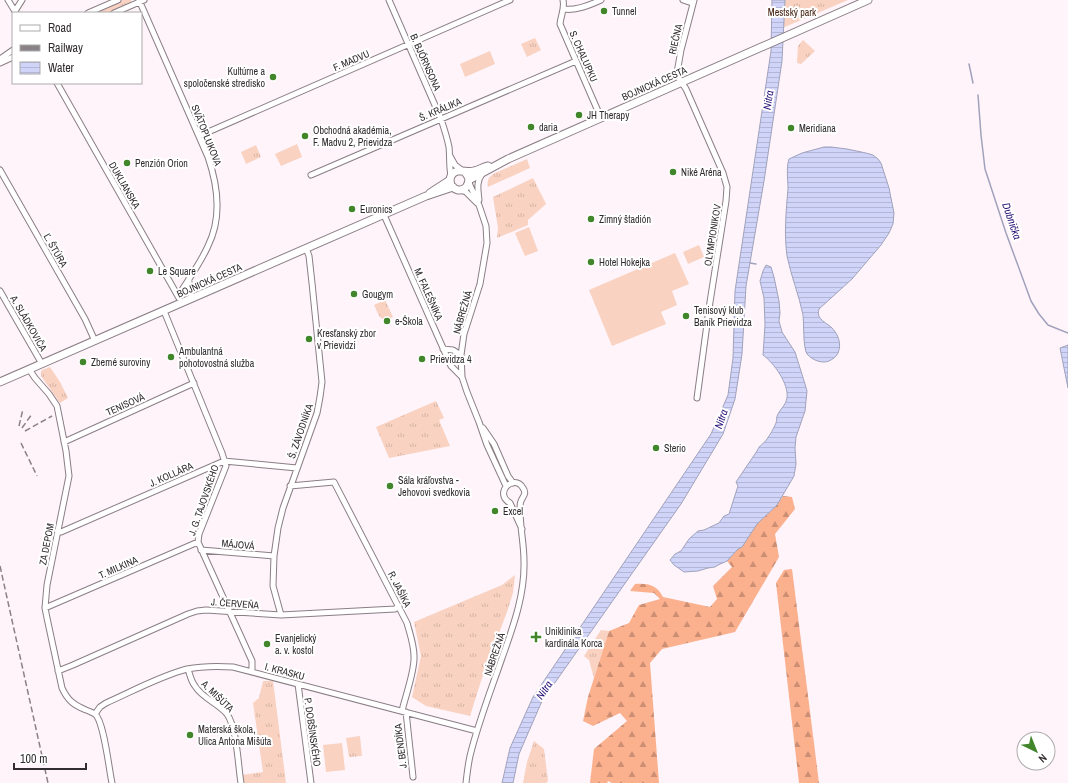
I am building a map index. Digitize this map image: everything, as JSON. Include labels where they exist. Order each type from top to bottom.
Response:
[{"type":"street","points":[[8,0],[14,11],[22,0]]},
{"type":"street","points":[[90,12],[118,0]]},
{"type":"street","name":"B. BJŐRNSONA","points":[[389,0],[441,119],[446,134],[450,155],[450,178]]},
{"type":"street","name":"F. MADVU","points":[[199,136],[510,0]]},
{"type":"street","name":"S. CHALUPKU","points":[[563,0],[564,9],[560,24],[602,118]]},
{"type":"street","points":[[564,9],[575,9],[601,0]]},
{"type":"street","points":[[683,0],[693,2]]},
{"type":"street","name":"BOJNICKÁ CESTA","points":[[426,196],[450,178],[456,171],[478,170],[508,159],[868,0]]},
{"type":"street","points":[[116,12],[141,1]]},
{"type":"street","name":"SVÄTOPLUKOVA","points":[[141,1],[199,136],[213,172],[217,195],[214,231],[208,246],[189,278],[179,300]]},
{"type":"street","name":"RIEČNA","points":[[682,82],[677,74],[681,50],[693,2]]},
{"type":"street","points":[[0,59],[12,51]]},
{"type":"street","points":[[0,64],[12,58]]},
{"type":"street","name":"Š. KRÁLIKA","points":[[311,175],[576,61]]},
{"type":"street","name":"OLYMPIONIKOV","points":[[682,82],[721,168],[727,187],[697,398]]},
{"type":"street","name":"DUKLIANSKA","points":[[57,84],[179,300]]},
{"type":"street","name":"B. BJŐRNSONA","points":[[450,155],[455,165],[464,171]]},
{"type":"street","name":"BOJNICKÁ CESTA","points":[[461,190],[482,173],[508,159]]},
{"type":"street","name":"Ľ. ŠTÚRA","points":[[0,170],[85,319],[95,341]]},
{"type":"street","points":[[464,171],[468,175],[469,182]]},
{"type":"street","name":"NÁBREŽNÁ","points":[[479,205],[478,179],[482,173]]},
{"type":"street","points":[[450,178],[450,183],[453,187],[461,190]]},
{"type":"street","name":"NÁBREŽNÁ","points":[[469,182],[486,226],[487,243],[480,284],[464,334],[462,377],[487,445],[506,486],[504,495],[506,500],[510,503],[522,529]]},
{"type":"street","name":"BOJNICKÁ CESTA","points":[[0,382],[164,310],[179,300],[192,298],[426,196],[442,192],[453,187]]},
{"type":"street","name":"NÁBREŽNÁ","points":[[461,190],[466,192],[479,205]]},
{"type":"street","name":"M. FALEŠNÍKA","points":[[384,214],[451,366],[462,377]]},
{"type":"street","name":"Š. ZÁVODNÍKA","points":[[281,615],[273,586],[274,556],[278,528],[290,486],[317,413],[322,382],[309,256],[306,248]]},
{"type":"street","points":[[189,278],[189,288],[192,298]]},
{"type":"street","name":"A. SLÁDKOVIČA","points":[[0,291],[42,364]]},
{"type":"street","name":"J. G. TAJOVSKÉHO","points":[[164,310],[226,466],[199,534],[198,542],[252,661],[252,672]]},
{"type":"street","points":[[443,349],[453,350],[462,355]]},
{"type":"street","points":[[447,357],[454,358],[462,355]]},
{"type":"street","name":"ZA DEPOM","points":[[29,369],[57,406],[66,451],[69,476],[47,585],[45,608],[62,688],[71,702],[95,714]]},
{"type":"street","name":"TENISOVÁ","points":[[64,442],[194,383]]},
{"type":"street","name":"NÁBREŽNÁ","points":[[466,783],[470,757],[477,731],[513,626],[524,578],[520,501],[524,496],[524,489],[520,485],[514,483],[508,476],[494,444],[479,422]]},
{"type":"street","name":"J. KOLLÁRA","points":[[57,531],[60,532],[87,521],[224,461],[297,468]]},
{"type":"street","name":"R. JAŠÍKA","points":[[290,486],[334,482],[399,606],[412,638],[414,658],[404,712]]},
{"type":"street","points":[[506,486],[514,483]]},
{"type":"street","points":[[510,503],[520,501]]},
{"type":"street","name":"T. MILKINA","points":[[45,608],[198,542]]},
{"type":"street","name":"MÁJOVÁ","points":[[201,550],[274,556]]},
{"type":"street","name":"J. ČERVEŇA","points":[[58,671],[197,611],[206,610],[281,615],[395,609],[399,606]]},
{"type":"street","name":"I. KRASKU","points":[[95,714],[100,707],[106,703],[172,673],[188,669],[220,666],[233,667],[477,731]]},
{"type":"street","name":"A. MIŠÚTA","points":[[188,669],[194,686],[198,691],[226,713],[229,719],[234,734],[241,783]]},
{"type":"street","name":"P. DOBŠINSKÉHO","points":[[298,684],[311,783]]},
{"type":"street","name":"J. BENDÍKA","points":[[404,712],[413,777]]},
{"type":"street","points":[[95,714],[101,723],[112,783]]},
{"type":"green space","points":[[123,0],[131,0],[132,3],[110,12],[96,12]]},
{"type":"green space","name":"Mestský park","points":[[781,0],[848,0],[780,29]]},
{"type":"green space","points":[[535,38],[541,50],[527,57],[521,44]]},
{"type":"green space","points":[[803,40],[815,51],[801,64],[797,63],[798,46]]},
{"type":"green space","points":[[490,51],[495,64],[465,77],[460,64]]},
{"type":"green space","points":[[297,144],[302,157],[281,166],[275,154]]},
{"type":"green space","points":[[256,145],[261,157],[246,164],[241,152]]},
{"type":"green space","points":[[527,159],[530,168],[488,187],[488,180],[493,174]]},
{"type":"green space","points":[[533,178],[546,204],[528,220],[528,225],[497,238],[498,228],[493,197]]},
{"type":"green space","points":[[529,227],[538,251],[525,256],[515,233]]},
{"type":"green space","points":[[699,245],[704,257],[688,264],[683,252]]},
{"type":"green space","points":[[675,253],[689,284],[672,291],[677,305],[661,312],[666,324],[612,346],[589,290]]},
{"type":"green space","points":[[385,300],[393,317],[389,319],[383,319],[380,317],[374,305]]},
{"type":"green space","points":[[50,367],[68,398],[60,403],[41,376],[42,370]]},
{"type":"green space","points":[[436,401],[444,418],[439,420],[450,446],[389,458],[376,427]]},
{"type":"green space","points":[[783,496],[792,497],[795,509],[775,534],[779,557],[735,632],[662,649],[650,663],[659,783],[612,783],[608,781],[607,783],[590,783],[594,749],[627,721],[620,713],[593,726],[583,721],[588,697],[609,631],[629,623],[639,605],[660,599],[654,593],[630,591],[635,584],[644,584],[655,587],[663,597],[710,607],[717,599],[713,586],[732,567],[727,561],[738,549],[742,547],[757,524],[777,505]]},
{"type":"green space","points":[[792,569],[819,783],[799,783],[776,583],[784,570]]},
{"type":"green space","points":[[515,575],[513,593],[507,612],[482,678],[470,716],[426,706],[412,697],[421,656],[414,622],[502,585]]},
{"type":"green space","points":[[601,630],[609,631],[594,678],[589,660],[584,656]]},
{"type":"green space","points":[[263,681],[273,681],[286,783],[243,783],[242,775],[263,772],[253,703],[259,698]]},
{"type":"green space","points":[[360,736],[362,756],[349,757],[346,738]]},
{"type":"green space","points":[[534,741],[544,749],[548,781],[546,783],[523,783],[527,762]]},
{"type":"green space","points":[[342,743],[345,770],[326,772],[323,745]]},
{"type":"water","name":"Nitra","points":[[772,0],[785,0],[782,61],[746,286],[742,354],[735,399],[723,434],[681,504],[542,701],[519,754],[513,783],[502,783],[510,748],[533,697],[711,434],[728,395],[733,358],[735,291],[771,51]]},
{"type":"water","points":[[824,147],[847,149],[866,153],[873,155],[878,159],[881,163],[889,188],[894,213],[893,224],[881,245],[852,279],[819,309],[819,317],[834,330],[838,336],[840,346],[836,356],[826,362],[817,361],[807,354],[806,351],[803,315],[787,256],[785,231],[788,189],[787,170],[789,159],[802,153]]},
{"type":"water","points":[[766,265],[771,267],[774,277],[779,301],[779,321],[782,332],[795,352],[807,391],[805,411],[796,437],[796,464],[794,476],[777,505],[757,524],[742,547],[738,549],[727,561],[715,567],[698,571],[684,572],[670,560],[675,554],[681,551],[689,539],[698,531],[704,530],[719,523],[724,516],[729,514],[738,486],[736,482],[759,447],[766,441],[776,423],[777,415],[785,405],[787,398],[786,386],[780,374],[772,363],[763,355],[765,325],[764,298],[760,281]]},
{"type":"water","points":[[1068,345],[1068,388],[1060,348]]},
{"type":"waterway","name":"Dubnička","points":[[969,64],[973,83]]},
{"type":"waterway","name":"Dubnička","points":[[978,95],[985,169],[1006,233],[1031,301],[1048,325],[1068,333]]},
{"type":"waterway","points":[[750,263],[756,264]]},
{"type":"railway","points":[[19,426],[23,409]]},
{"type":"railway","points":[[22,428],[32,414]]},
{"type":"railway","points":[[25,431],[52,416]]},
{"type":"railway","points":[[21,443],[37,476]]},
{"type":"railway","points":[[0,566],[48,783]]},
{"type":"place","name":"Tunnel","points":[[604,11]]},
{"type":"place","name":"Kultúrne a spoločenské stredisko","points":[[273,77]]},
{"type":"place","name":"JH Therapy","points":[[579,115]]},
{"type":"place","name":"daria","points":[[531,127]]},
{"type":"place","name":"Meridiana","points":[[791,128]]},
{"type":"place","name":"Obchodná akadémia, F. Madvu 2, Prievidza","points":[[305,136]]},
{"type":"place","name":"Penzión Orion","points":[[127,163]]},
{"type":"place","name":"Niké Aréna","points":[[673,172]]},
{"type":"place","name":"Euronics","points":[[352,209]]},
{"type":"place","name":"Zimný štadión","points":[[591,219]]},
{"type":"place","name":"Hotel Hokejka","points":[[591,262]]},
{"type":"place","name":"Le Square","points":[[150,271]]},
{"type":"place","name":"Gougym","points":[[354,294]]},
{"type":"place","name":"Tenisový klub Baník Prievidza","points":[[686,316]]},
{"type":"place","name":"e-Škola","points":[[387,321]]},
{"type":"place","name":"Kresťanský zbor v Prievidzi","points":[[309,339]]},
{"type":"place","name":"Ambulantná pohotovostná služba","points":[[171,357]]},
{"type":"place","name":"Prievidza 4","points":[[422,359]]},
{"type":"place","name":"Zberné suroviny","points":[[83,362]]},
{"type":"place","name":"Sterio","points":[[656,448]]},
{"type":"place","name":"Sála kráľovstva - Jehovovi svedkovia","points":[[390,486]]},
{"type":"place","name":"Excel","points":[[495,511]]},
{"type":"place","name":"Uniklinika kardinála Korca","points":[[536,637]]},
{"type":"place","name":"Evanjelický a. v. kostol","points":[[267,644]]},
{"type":"place","name":"Materská škola, Ulica Antona Mišúta","points":[[190,735]]}]
